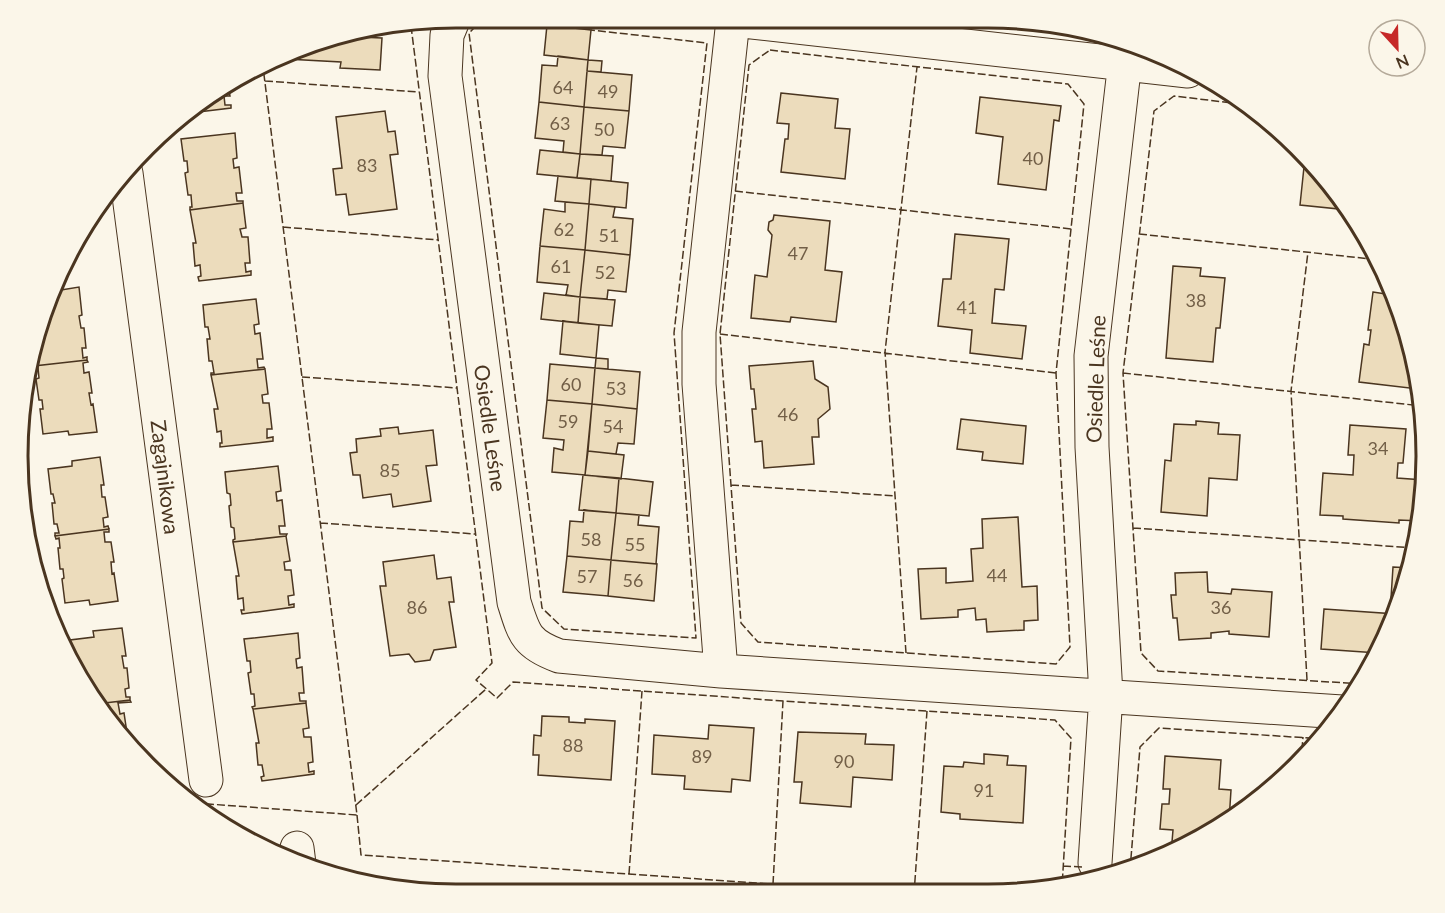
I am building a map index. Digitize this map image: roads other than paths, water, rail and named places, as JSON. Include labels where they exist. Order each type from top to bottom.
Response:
[{"type":"street","name":"Osiedle Leśne","points":[[450,28],[447,35],[445,76],[514,602],[528,638],[539,649],[559,656],[722,671],[1332,711]]},
{"type":"street","points":[[722,671],[699,384],[699,332],[732,28]]},
{"type":"street","points":[[825,28],[1126,54],[1153,61]]},
{"type":"street","name":"Osiedle Leśne","points":[[1095,863],[1106,695],[1092,447],[1090,356],[1126,54]]},
{"type":"street","name":"Zagajnikowa","points":[[127,183],[206,780]]}]
